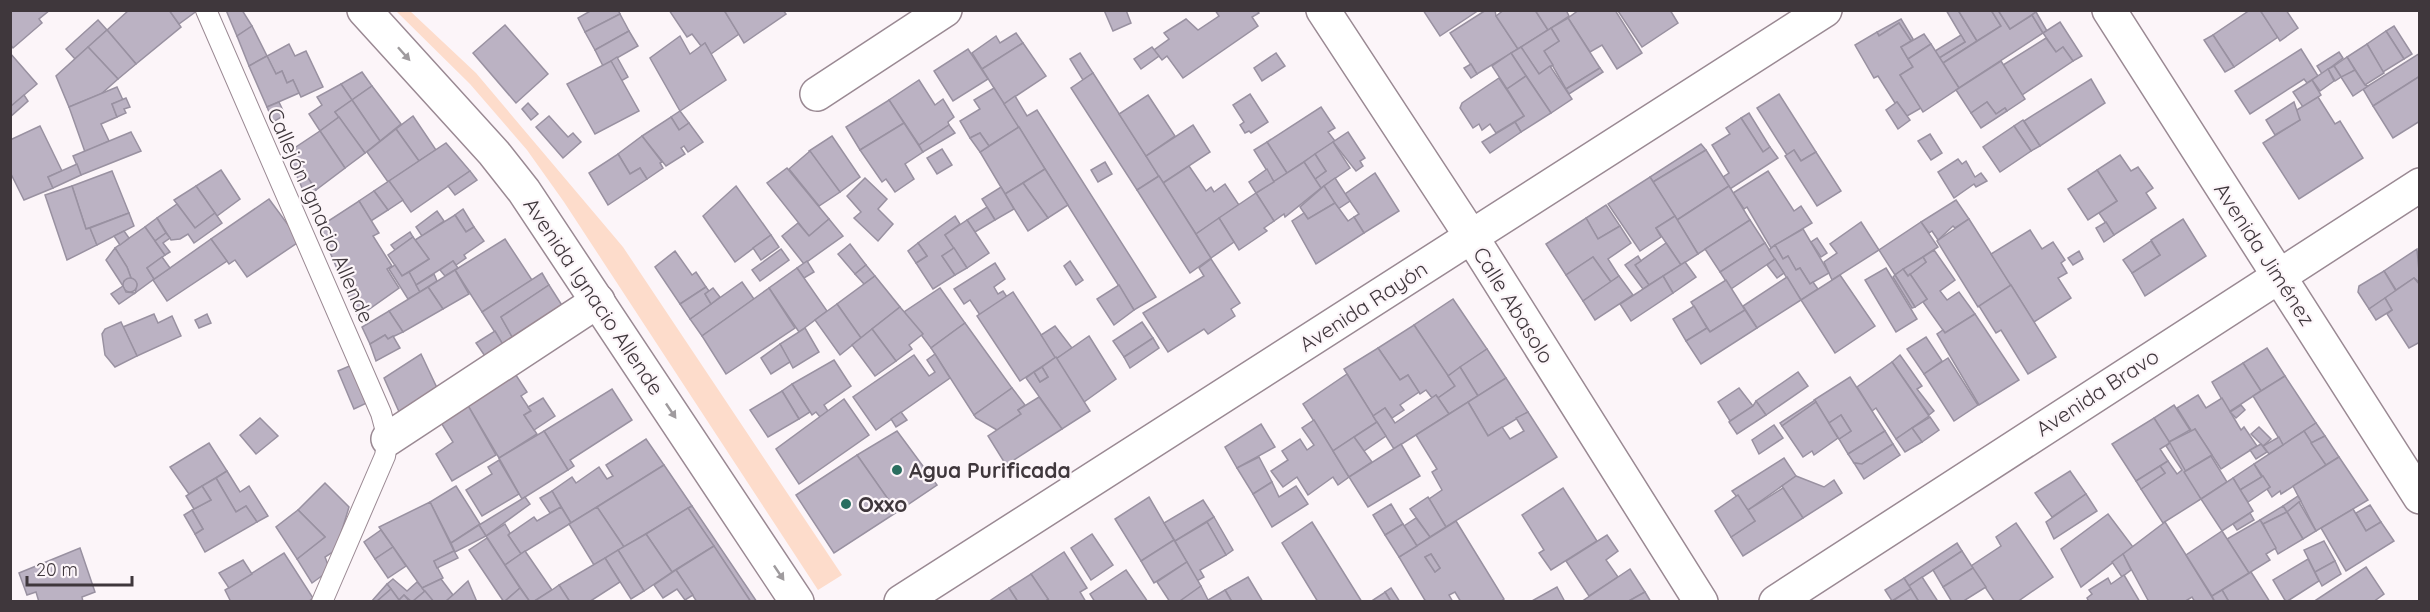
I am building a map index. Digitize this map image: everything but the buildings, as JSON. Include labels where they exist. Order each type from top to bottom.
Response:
[{"type":"street","name":"Avenida Ignacio Allende","points":[[364,10],[494,153],[524,191],[797,602]]},
{"type":"street","points":[[817,94],[945,10]]},
{"type":"street","name":"Calle Abasolo","points":[[1323,10],[1471,236],[1701,602]]},
{"type":"street","name":"Avenida Rayón","points":[[901,602],[1825,10]]},
{"type":"street","name":"Avenida Jiménez","points":[[2109,10],[2420,497]]},
{"type":"street","name":"Avenida Bravo","points":[[1776,602],[2278,274],[2420,185]]},
{"type":"street","points":[[388,439],[598,301]]},
{"type":"lane","name":"Callejón Ignacio Allende","points":[[206,10],[381,413],[388,439]]},
{"type":"lane","points":[[322,602],[385,456],[388,439]]},
{"type":"shaded area","points":[[396,11],[410,11],[476,73],[623,247],[842,575],[818,590],[564,202],[527,150],[470,84]]},
{"type":"place","name":"Agua Purificada","points":[[897,470]]},
{"type":"place","name":"Oxxo","points":[[846,504]]}]
